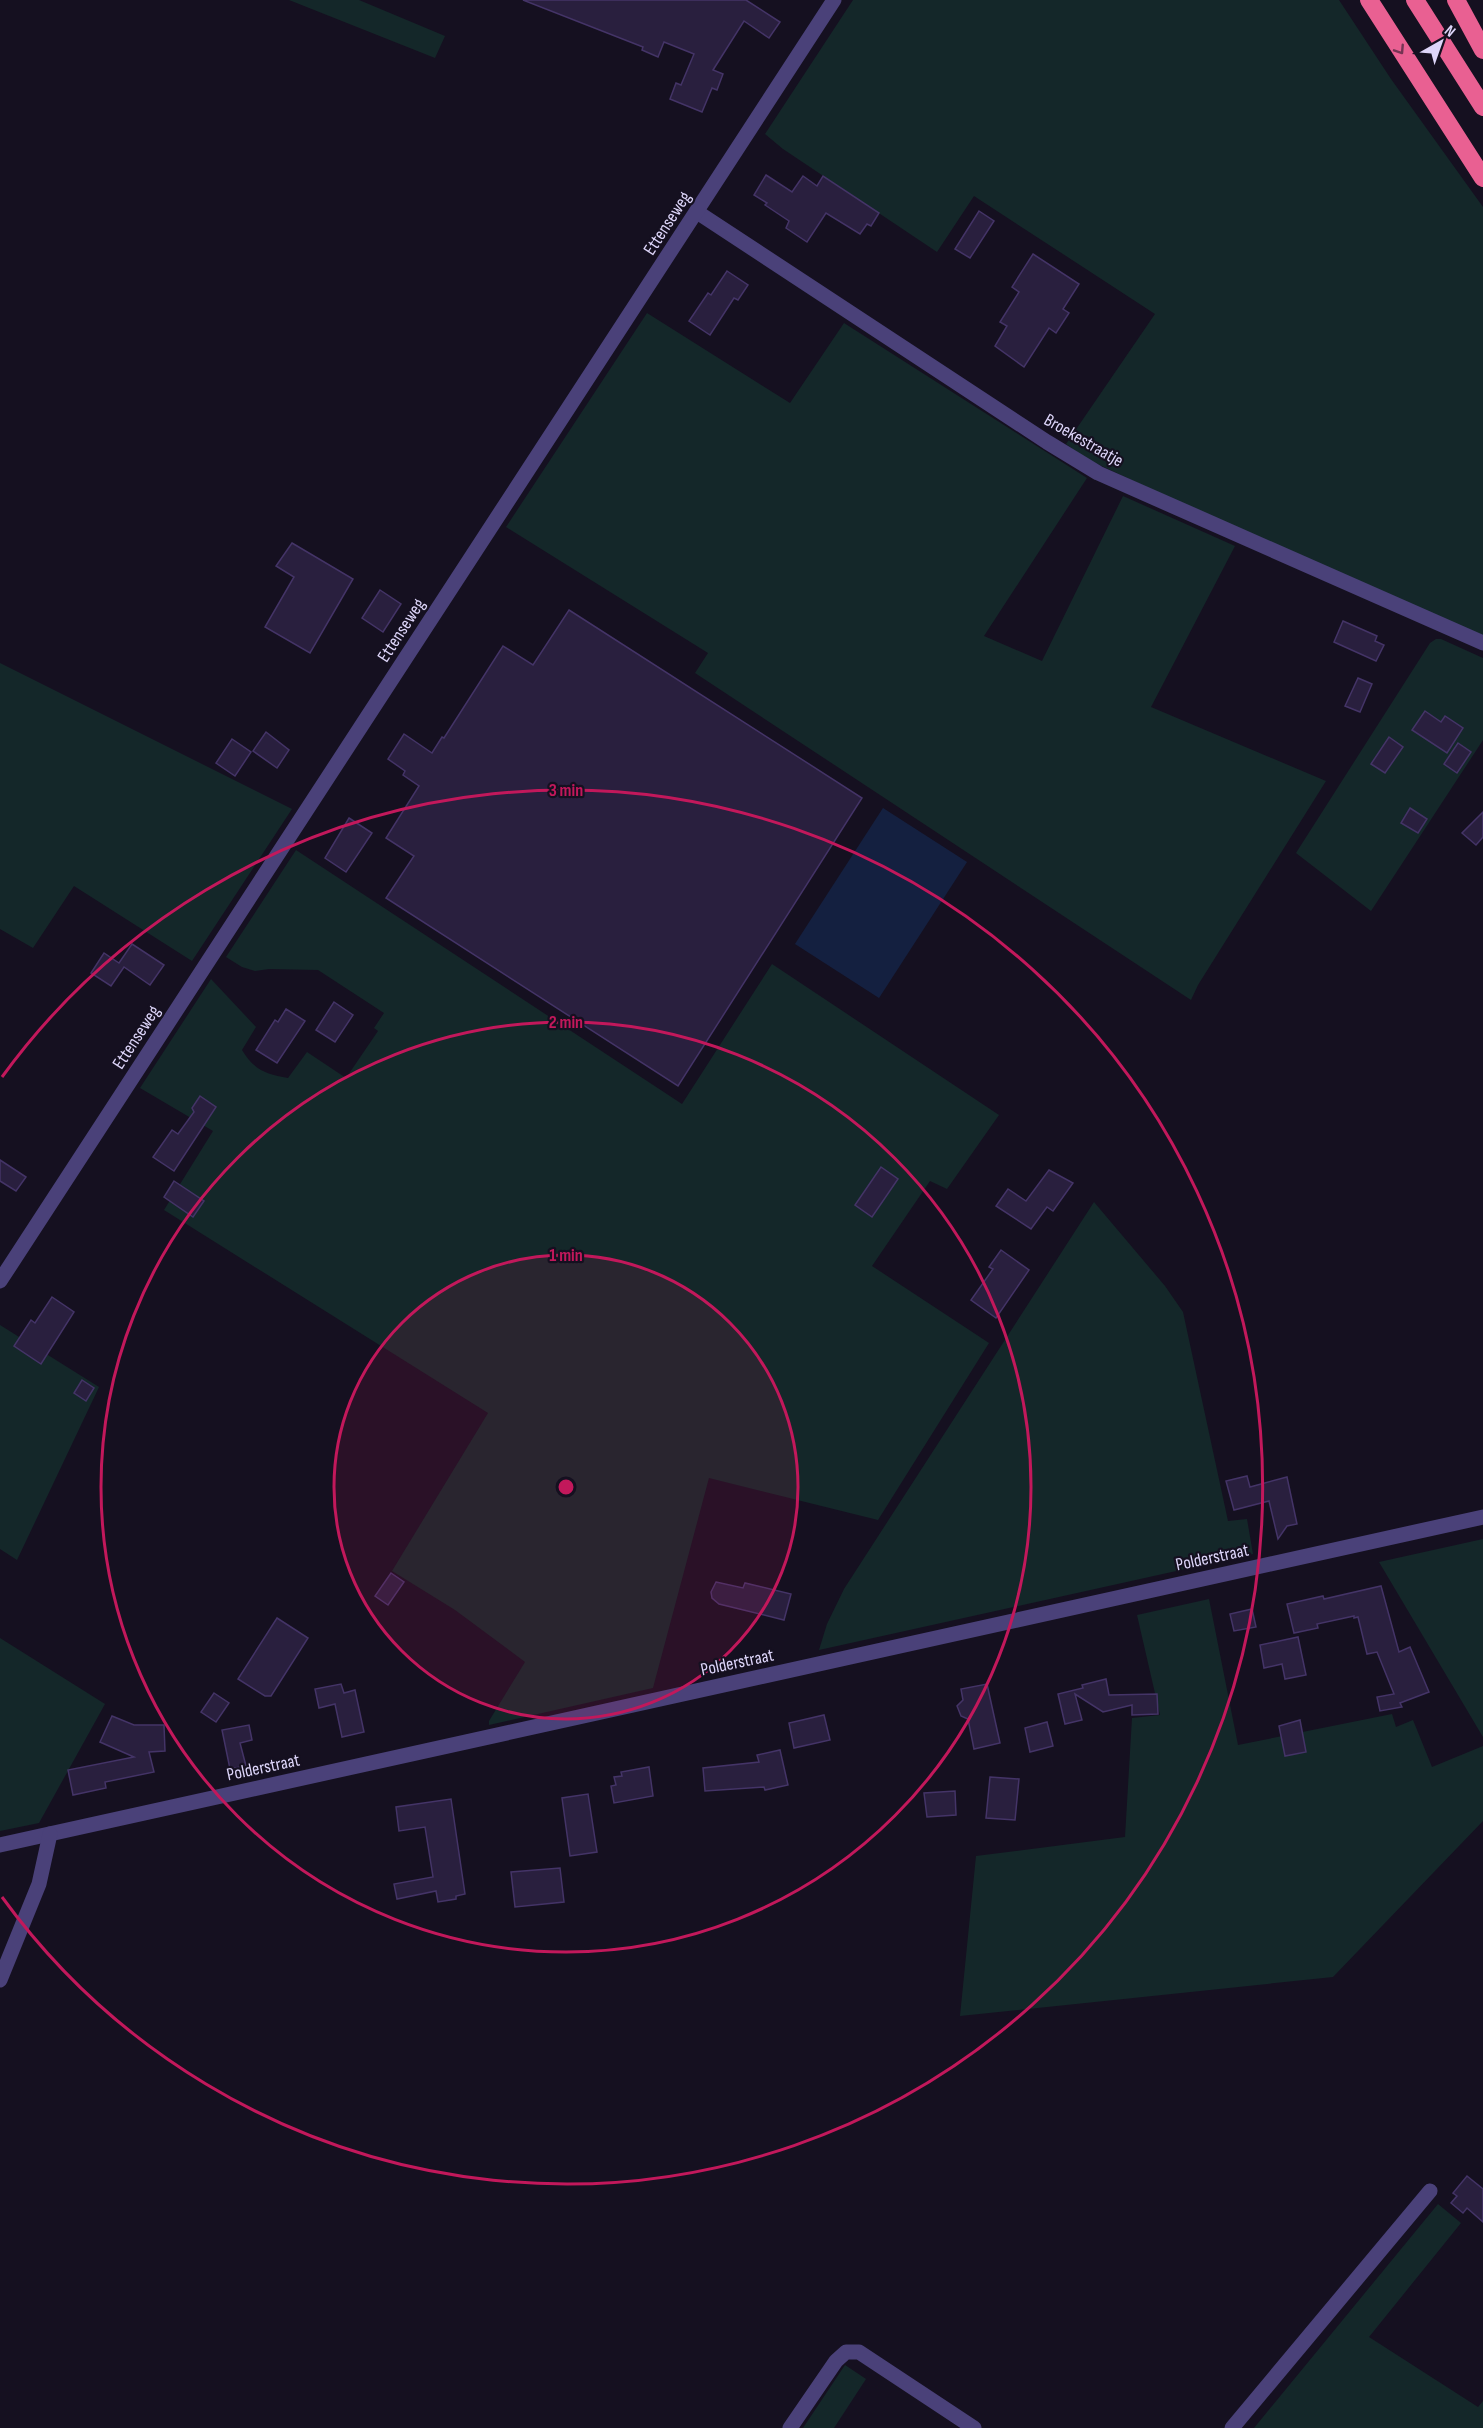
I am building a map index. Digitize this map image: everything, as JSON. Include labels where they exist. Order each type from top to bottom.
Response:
[{"type":"highway","points":[[1369,0],[1483,178]]},
{"type":"highway","points":[[1415,0],[1483,107]]},
{"type":"highway","points":[[1456,0],[1483,50]]},
{"type":"street","name":"Ettenseweg","points":[[0,1281],[834,0]]},
{"type":"street","name":"Broekestraatje","points":[[697,212],[1047,442],[1098,472],[1483,643]]},
{"type":"street","name":"Polderstraat","points":[[0,1845],[1483,1517]]},
{"type":"street","points":[[0,1980],[39,1884],[50,1834]]},
{"type":"street","points":[[1232,2428],[1430,2191]]},
{"type":"street","points":[[790,2428],[836,2361],[846,2352],[859,2352],[974,2428]]},
{"type":"green space","points":[[289,0],[359,0],[445,36],[435,58]]},
{"type":"green space","points":[[853,0],[1339,0],[1391,79],[1483,207],[1483,637],[1216,520],[1085,458],[1066,444],[1155,314],[974,196],[937,252],[783,149],[765,134]]},
{"type":"green space","points":[[647,313],[790,403],[844,323],[1087,478],[984,636],[1042,661],[1123,496],[1235,546],[1151,707],[1326,781],[1198,985],[1191,1000],[695,673],[708,653],[506,527]]},
{"type":"green space","points":[[1441,639],[1483,658],[1483,740],[1371,911],[1296,853],[1430,643]]},
{"type":"green space","points":[[0,663],[292,809],[192,961],[74,886],[33,948],[0,929]]},
{"type":"green space","points":[[296,850],[682,1104],[772,964],[999,1115],[947,1189],[930,1181],[872,1266],[989,1343],[878,1520],[709,1478],[653,1688],[489,1725],[489,1721],[525,1662],[455,1610],[392,1571],[488,1413],[164,1210],[213,1131],[140,1088],[211,979],[256,1027],[242,1050],[256,1067],[273,1075],[288,1078],[307,1052],[346,1078],[378,1031],[374,1028],[384,1013],[318,970],[255,971],[242,967],[226,957]]},
{"type":"green space","points":[[1094,1202],[1165,1286],[1183,1312],[1228,1521],[1247,1519],[1253,1554],[819,1650],[827,1624],[844,1589]]},
{"type":"green space","points":[[0,1325],[99,1387],[17,1560],[0,1549]]},
{"type":"green space","points":[[1483,1539],[1483,1737],[1379,1562]]},
{"type":"green space","points":[[1209,1599],[1238,1745],[1392,1714],[1396,1727],[1413,1720],[1432,1767],[1483,1746],[1483,1821],[1333,1977],[960,2016],[976,1856],[1125,1837],[1132,1718],[1160,1715],[1137,1615]]},
{"type":"green space","points":[[0,1638],[105,1704],[39,1823],[0,1831]]},
{"type":"green space","points":[[1438,2204],[1461,2223],[1369,2337],[1478,2407],[1483,2401],[1483,2428],[1254,2428]]},
{"type":"green space","points":[[845,2365],[866,2379],[834,2428],[803,2428]]},
{"type":"water","points":[[883,808],[967,862],[879,998],[795,944]]},
{"type":"building","points":[[523,0],[746,0],[780,22],[769,38],[744,21],[713,70],[723,74],[717,90],[712,88],[702,112],[670,99],[676,83],[681,85],[694,54],[664,42],[658,57],[642,50],[643,47]]},
{"type":"building","points":[[766,175],[792,192],[803,176],[817,186],[823,176],[879,213],[871,226],[867,224],[860,234],[826,213],[807,242],[786,228],[789,221],[754,195]]},
{"type":"building","points":[[979,211],[994,221],[970,258],[955,249]]},
{"type":"building","points":[[1033,254],[1079,284],[1063,309],[1069,313],[1056,333],[1049,328],[1024,367],[995,346],[1007,326],[1000,322],[1019,292],[1012,287]]},
{"type":"building","points":[[727,271],[748,285],[738,300],[734,298],[710,335],[689,321],[708,293],[711,295]]},
{"type":"building","points":[[292,543],[353,579],[310,653],[265,627],[294,577],[276,566]]},
{"type":"building","points":[[380,590],[401,604],[383,632],[362,618]]},
{"type":"building","points":[[569,610],[862,798],[678,1086],[386,898],[414,856],[386,838],[419,786],[403,775],[405,771],[388,759],[404,734],[432,753],[503,646],[533,665]]},
{"type":"building","points":[[1343,621],[1377,636],[1375,641],[1384,645],[1376,661],[1334,642]]},
{"type":"building","points":[[1358,678],[1372,684],[1360,712],[1345,706]]},
{"type":"building","points":[[1425,711],[1441,722],[1445,716],[1463,728],[1447,753],[1412,730]]},
{"type":"building","points":[[266,732],[289,750],[277,768],[253,751]]},
{"type":"building","points":[[1389,737],[1403,747],[1385,773],[1371,764]]},
{"type":"building","points":[[232,739],[251,752],[235,776],[216,763]]},
{"type":"building","points":[[1458,743],[1471,752],[1457,773],[1444,764]]},
{"type":"building","points":[[1410,808],[1427,819],[1418,833],[1401,823]]},
{"type":"building","points":[[1483,812],[1483,837],[1476,845],[1462,833]]},
{"type":"building","points":[[349,818],[372,833],[346,872],[325,858]]},
{"type":"building","points":[[132,944],[164,965],[150,985],[124,967],[111,986],[91,973],[104,953],[119,963]]},
{"type":"building","points":[[334,1002],[353,1015],[335,1042],[316,1030]]},
{"type":"building","points":[[286,1009],[305,1021],[277,1063],[256,1050],[275,1020],[278,1022]]},
{"type":"building","points":[[200,1096],[216,1107],[174,1171],[153,1157],[172,1130],[178,1134],[194,1112],[192,1108]]},
{"type":"building","points":[[0,1160],[26,1177],[16,1191],[0,1181]]},
{"type":"building","points":[[881,1167],[898,1179],[872,1217],[855,1205]]},
{"type":"building","points":[[1049,1170],[1073,1183],[1053,1211],[1047,1207],[1031,1229],[996,1206],[1008,1189],[1026,1201]]},
{"type":"building","points":[[174,1181],[204,1201],[193,1217],[164,1197]]},
{"type":"building","points":[[1001,1250],[1029,1270],[996,1318],[971,1300],[993,1269],[989,1267]]},
{"type":"building","points":[[52,1297],[74,1312],[41,1364],[14,1346],[31,1320],[35,1323]]},
{"type":"building","points":[[82,1380],[94,1388],[86,1401],[74,1393]]},
{"type":"building","points":[[1247,1476],[1250,1487],[1287,1477],[1297,1524],[1287,1526],[1278,1539],[1269,1501],[1234,1510],[1226,1481]]},
{"type":"building","points":[[391,1573],[404,1582],[388,1605],[375,1596]]},
{"type":"building","points":[[716,1582],[743,1588],[745,1583],[791,1594],[784,1620],[719,1604],[712,1598],[711,1592]]},
{"type":"building","points":[[1381,1586],[1399,1652],[1410,1647],[1429,1692],[1400,1703],[1402,1707],[1380,1711],[1377,1697],[1394,1694],[1377,1652],[1367,1654],[1358,1617],[1317,1624],[1318,1628],[1294,1633],[1287,1604],[1323,1596],[1324,1599]]},
{"type":"building","points":[[1252,1609],[1256,1627],[1234,1631],[1230,1614]]},
{"type":"building","points":[[277,1618],[308,1638],[271,1696],[265,1696],[238,1679]]},
{"type":"building","points":[[1298,1637],[1306,1675],[1285,1679],[1282,1664],[1264,1668],[1260,1645]]},
{"type":"building","points":[[1106,1679],[1109,1695],[1157,1694],[1158,1714],[1132,1715],[1132,1705],[1103,1712],[1075,1694],[1082,1720],[1065,1724],[1058,1694]]},
{"type":"building","points":[[341,1684],[344,1693],[355,1690],[364,1732],[342,1737],[335,1704],[319,1708],[315,1689]]},
{"type":"building","points":[[987,1684],[1000,1743],[974,1749],[968,1719],[961,1716],[957,1706],[963,1700],[961,1689]]},
{"type":"building","points":[[214,1693],[229,1703],[216,1722],[201,1712]]},
{"type":"building","points":[[824,1715],[830,1740],[794,1748],[789,1723]]},
{"type":"building","points":[[112,1716],[134,1725],[164,1725],[165,1751],[149,1752],[154,1772],[105,1782],[106,1788],[73,1795],[68,1770],[134,1757],[100,1742]]},
{"type":"building","points":[[1300,1720],[1306,1752],[1285,1756],[1279,1726]]},
{"type":"building","points":[[1047,1722],[1053,1746],[1030,1752],[1025,1728]]},
{"type":"building","points":[[249,1725],[252,1740],[240,1743],[246,1766],[230,1769],[222,1730]]},
{"type":"building","points":[[780,1750],[788,1785],[765,1790],[764,1787],[705,1791],[703,1768],[759,1762],[757,1755]]},
{"type":"building","points":[[649,1767],[653,1796],[614,1803],[611,1786],[616,1785],[614,1777],[622,1776],[621,1772]]},
{"type":"building","points":[[990,1777],[1019,1779],[1015,1820],[986,1818]]},
{"type":"building","points":[[955,1791],[956,1815],[927,1817],[924,1793]]},
{"type":"building","points":[[588,1794],[597,1852],[570,1856],[562,1798]]},
{"type":"building","points":[[451,1799],[465,1894],[456,1896],[456,1899],[438,1902],[436,1891],[397,1899],[394,1884],[433,1877],[425,1827],[399,1831],[396,1807]]},
{"type":"building","points":[[560,1868],[564,1902],[515,1907],[511,1872]]},
{"type":"building","points":[[1467,2176],[1483,2189],[1483,2222],[1467,2208],[1463,2213],[1451,2203],[1457,2196],[1453,2193]]}]
